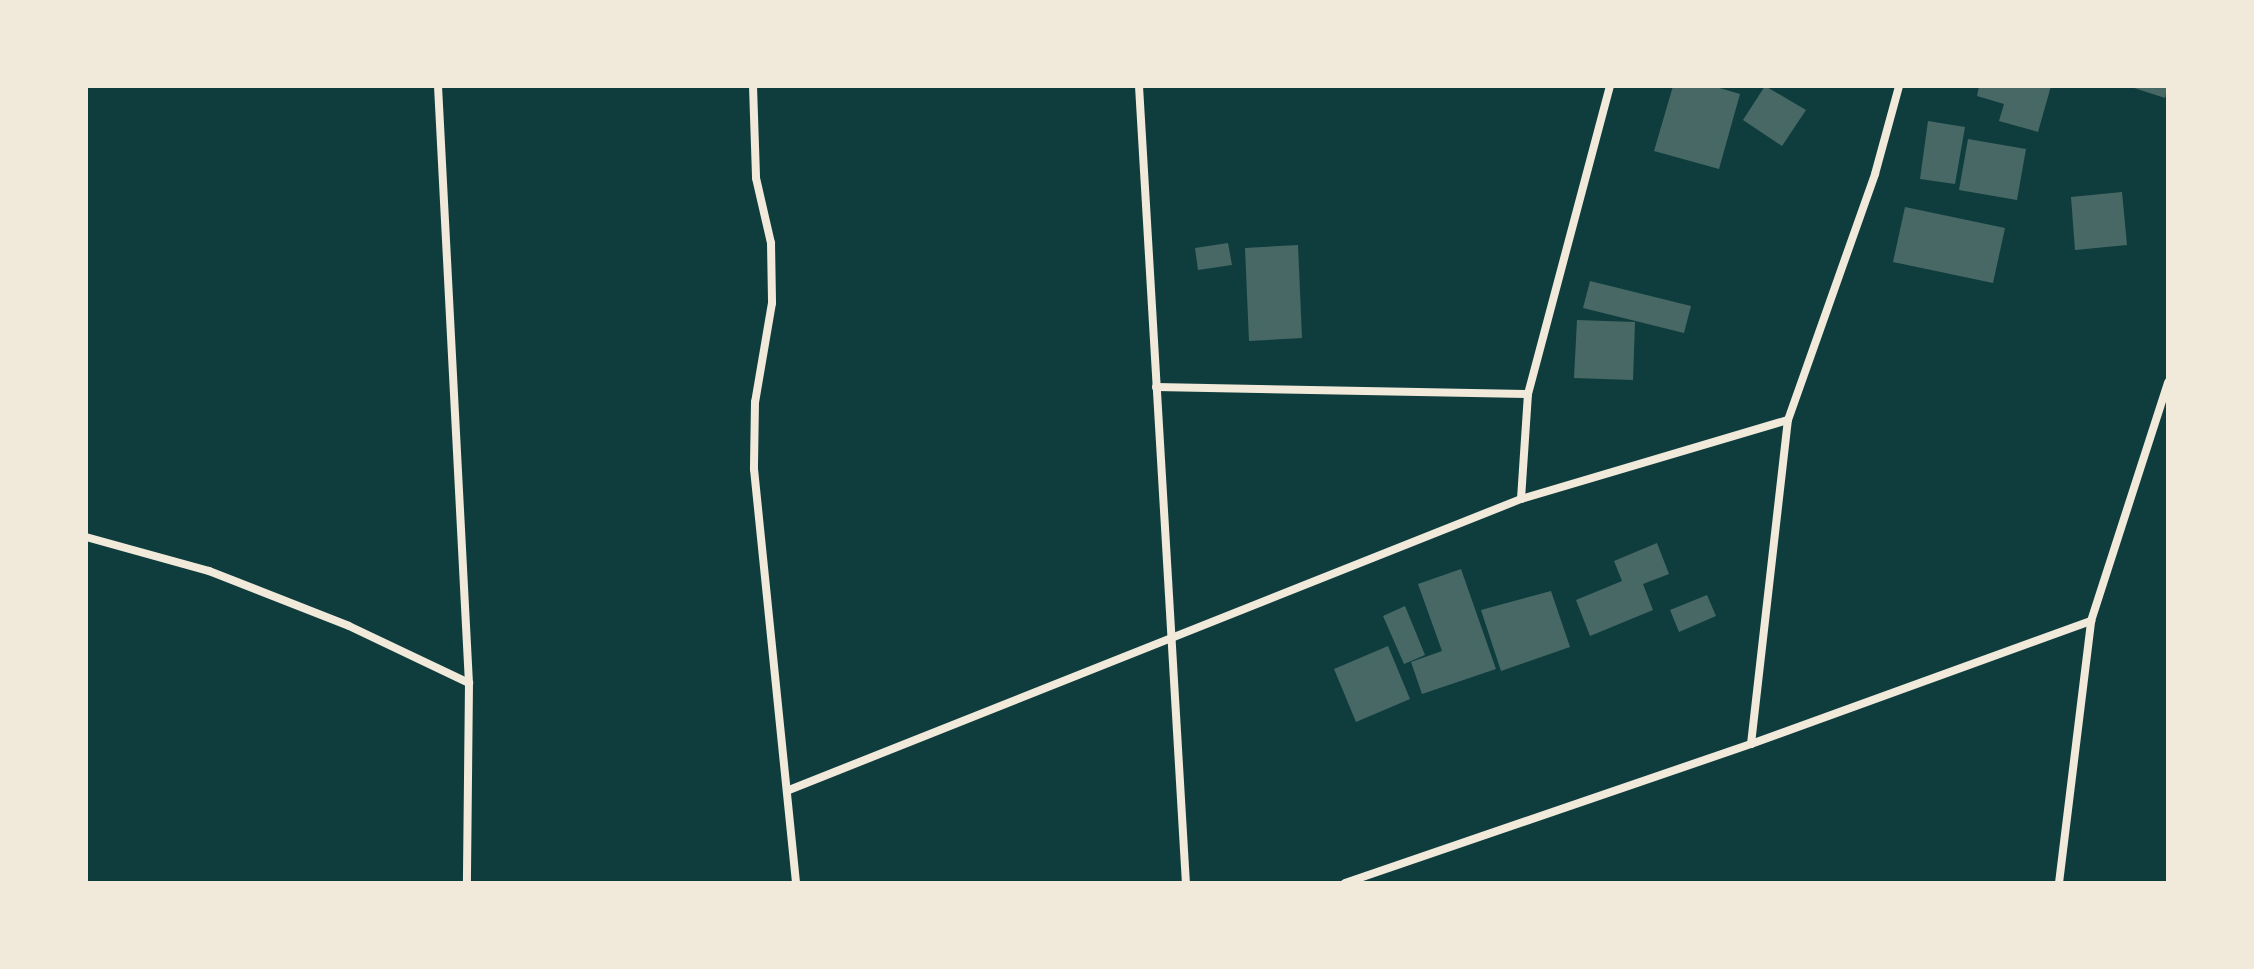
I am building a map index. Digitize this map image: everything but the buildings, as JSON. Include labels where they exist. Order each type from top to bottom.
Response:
[{"type":"street","points":[[438,86],[469,683],[467,883]]},
{"type":"street","points":[[753,86],[756,178],[771,243],[772,303],[755,402],[754,469],[789,790],[796,883]]},
{"type":"street","points":[[1139,86],[1186,883]]},
{"type":"street","points":[[1521,499],[1528,394],[1610,86]]},
{"type":"street","points":[[1751,744],[1788,420],[1875,174],[1899,86]]},
{"type":"street","points":[[2059,883],[2091,621],[2168,382]]},
{"type":"street","points":[[1156,387],[1528,394]]},
{"type":"street","points":[[789,790],[1521,499],[1788,420]]},
{"type":"street","points":[[86,537],[209,571],[349,626],[469,683]]},
{"type":"street","points":[[1345,883],[1751,744],[2091,621]]}]
